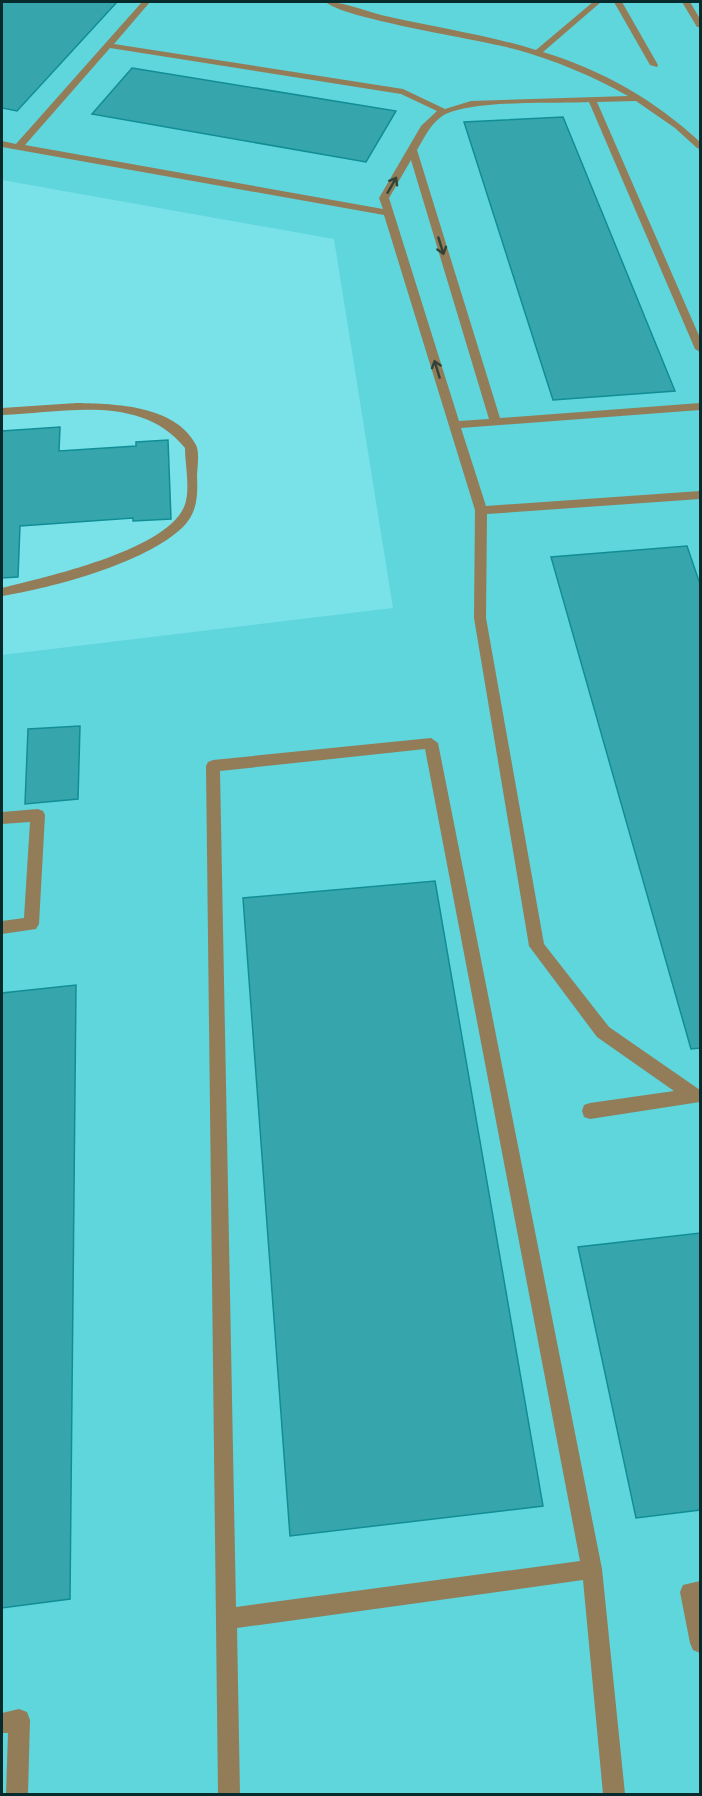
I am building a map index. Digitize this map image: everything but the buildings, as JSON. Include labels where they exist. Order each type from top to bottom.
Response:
[{"type":"street","points":[[18,147],[146,2]]},
{"type":"street","points":[[330,2],[359,11],[491,40],[537,53],[598,76],[675,122],[700,146]]},
{"type":"street","points":[[537,53],[597,2]]},
{"type":"street","points":[[618,2],[654,65]]},
{"type":"street","points":[[686,2],[700,25]]},
{"type":"street","points":[[107,45],[403,92],[446,112]]},
{"type":"street","points":[[638,98],[471,104],[440,113],[426,126],[384,198],[481,510],[480,618],[537,946],[603,1032],[697,1096]]},
{"type":"street","points":[[592,100],[700,349]]},
{"type":"street","points":[[2,144],[388,213]]},
{"type":"street","points":[[411,150],[496,422]]},
{"type":"street","points":[[2,412],[98,406],[136,411],[163,421],[187,439],[192,447],[189,507],[175,528],[120,560],[2,592]]},
{"type":"street","points":[[455,425],[700,406]]},
{"type":"street","points":[[481,510],[700,495]]},
{"type":"street","points":[[229,1794],[213,766],[431,743],[592,1569],[614,1794]]},
{"type":"street","points":[[2,818],[38,815],[31,924],[2,927]]},
{"type":"street","points":[[590,1111],[697,1096]]},
{"type":"street","points":[[226,1619],[592,1569]]},
{"type":"street","points":[[700,1591],[690,1592],[700,1643]]},
{"type":"street","points":[[2,1722],[19,1720],[17,1794]]},
{"type":"shaded area","points":[[2,2],[700,2],[700,1794],[2,1794],[2,655],[393,608],[334,239],[2,180]]}]
